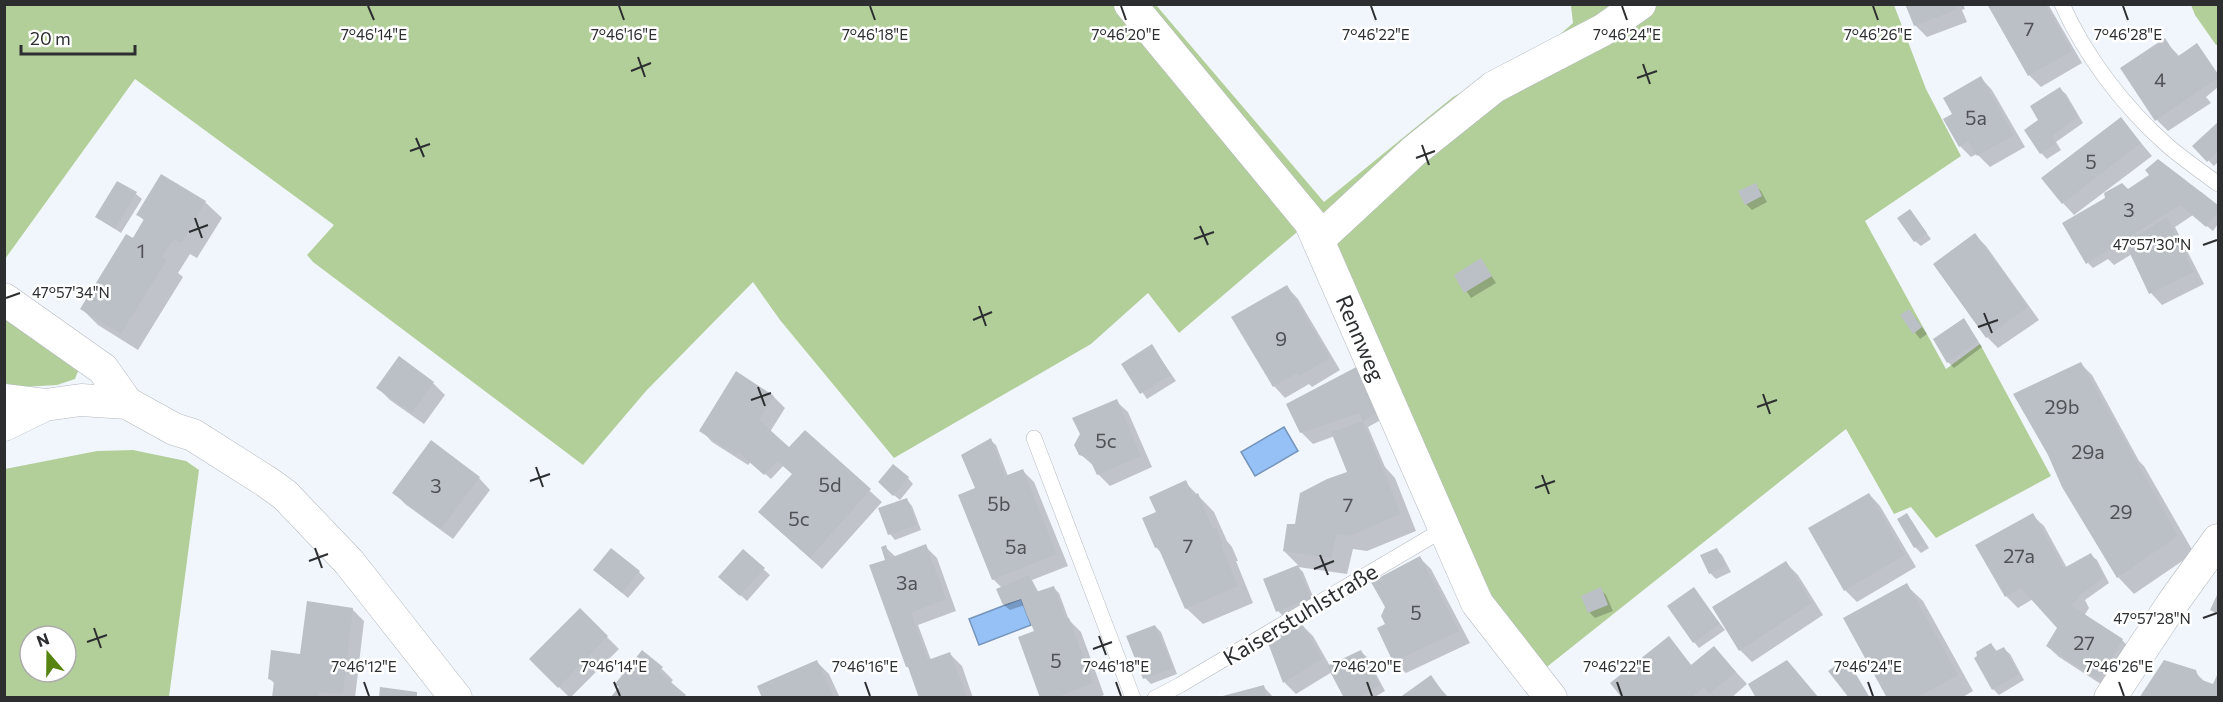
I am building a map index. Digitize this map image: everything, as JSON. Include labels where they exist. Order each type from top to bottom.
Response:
[{"type":"street","name":"Rennweg","points":[[1130,4],[1310,222],[1477,603],[1551,698]]},
{"type":"street","points":[[1319,239],[1414,151],[1494,87],[1603,30],[1640,4]]},
{"type":"street","points":[[4,299],[103,369],[127,403]]},
{"type":"street","points":[[4,400],[45,405],[81,400],[127,403],[174,429],[193,435],[267,482],[285,495],[349,562],[456,698]]},
{"type":"street","points":[[4,425],[45,405]]},
{"type":"street","points":[[2110,698],[2157,625],[2218,540]]},
{"type":"lane","points":[[2062,4],[2074,30],[2103,73],[2139,118],[2168,145],[2218,184]]},
{"type":"lane","points":[[1034,438],[1133,698]]},
{"type":"lane","name":"Kaiserstuhlstraße","points":[[1155,698],[1444,529]]},
{"type":"green space","points":[[5,5],[1156,5],[1324,202],[1453,97],[1548,45],[1573,23],[1571,6],[1573,5],[1894,5],[1926,89],[1961,156],[1865,221],[1946,369],[1980,344],[2051,476],[1936,538],[1911,507],[1894,514],[1846,429],[1543,670],[1493,598],[1441,489],[1303,227],[1179,333],[1148,293],[1091,344],[894,458],[780,320],[753,282],[646,391],[583,465],[313,262],[307,255],[334,225],[135,79],[5,259]]},
{"type":"green space","points":[[2191,5],[2218,5],[2218,44],[2216,45],[2195,15]]},
{"type":"green space","points":[[4,310],[80,366],[75,379],[57,385],[5,388]]},
{"type":"green space","points":[[133,450],[186,461],[199,470],[169,697],[5,697],[5,469],[97,451]]},
{"type":"water","points":[[1284,427],[1298,451],[1255,476],[1241,452]]},
{"type":"water","points":[[1021,599],[1031,625],[979,645],[969,619]]},
{"type":"building","points":[[1905,4],[1954,4],[1956,10],[1914,26]]},
{"type":"building","points":[[1987,4],[2045,4],[2072,51],[2028,76]]},
{"type":"building","points":[[2165,38],[2177,57],[2197,43],[2218,72],[2218,82],[2216,79],[2155,121],[2120,68]]},
{"type":"building","points":[[1981,76],[2014,135],[1977,156],[1968,141],[1959,147],[1943,119],[1952,114],[1943,98]]},
{"type":"building","points":[[2060,87],[2078,117],[2052,136],[2056,144],[2040,154],[2024,130],[2038,120],[2030,106]]},
{"type":"building","points":[[2121,117],[2141,143],[2062,204],[2041,178]]},
{"type":"building","points":[[2218,122],[2218,151],[2207,162],[2192,146]]},
{"type":"building","points":[[2158,159],[2218,205],[2218,211],[2206,227],[2180,205],[2086,264],[2062,223],[2105,198],[2104,193],[2122,183],[2128,189],[2149,175],[2145,170]]},
{"type":"building","points":[[161,174],[206,201],[181,243],[174,239],[162,256],[167,260],[121,334],[80,309],[126,234],[133,238],[144,219],[136,215]]},
{"type":"building","points":[[117,181],[137,192],[115,229],[95,217]]},
{"type":"building","points":[[1756,183],[1762,196],[1745,205],[1738,191]]},
{"type":"building","points":[[1910,209],[1927,233],[1914,242],[1897,218]]},
{"type":"building","points":[[2167,217],[2194,272],[2149,294],[2125,243]]},
{"type":"building","points":[[1975,233],[2028,307],[1986,338],[1933,264]]},
{"type":"building","points":[[1481,258],[1492,276],[1464,293],[1454,275]]},
{"type":"building","points":[[1287,285],[1330,358],[1299,376],[1297,373],[1273,387],[1231,317]]},
{"type":"building","points":[[1909,309],[1922,327],[1913,334],[1900,315]]},
{"type":"building","points":[[1964,318],[1978,341],[1947,363],[1933,339]]},
{"type":"building","points":[[1152,344],[1171,375],[1140,394],[1121,364]]},
{"type":"building","points":[[399,356],[434,382],[412,413],[376,388]]},
{"type":"building","points":[[2081,362],[2178,536],[2117,578],[2062,487],[2048,455],[2013,394]]},
{"type":"building","points":[[1362,364],[1385,409],[1363,421],[1359,413],[1300,433],[1286,404]]},
{"type":"building","points":[[736,371],[774,396],[759,420],[789,447],[805,430],[871,489],[810,558],[758,512],[792,474],[777,461],[764,475],[738,452],[736,455],[699,431]]},
{"type":"building","points":[[1117,399],[1141,456],[1097,475],[1089,458],[1079,455],[1074,445],[1080,434],[1072,418]]},
{"type":"building","points":[[1363,421],[1401,514],[1350,536],[1337,534],[1331,558],[1283,551],[1287,524],[1295,524],[1300,493],[1347,472],[1331,432]]},
{"type":"building","points":[[991,438],[1005,476],[1023,469],[1057,554],[992,580],[958,495],[975,488],[961,455]]},
{"type":"building","points":[[431,440],[480,477],[441,529],[392,493]]},
{"type":"building","points":[[893,464],[909,477],[893,496],[878,482]]},
{"type":"building","points":[[1186,480],[1193,496],[1198,493],[1213,529],[1216,528],[1238,586],[1185,609],[1158,547],[1155,548],[1142,518],[1156,512],[1149,497]]},
{"type":"building","points":[[1869,493],[1905,555],[1844,591],[1808,528]]},
{"type":"building","points":[[907,498],[917,525],[888,535],[878,508]]},
{"type":"building","points":[[1907,513],[1924,542],[1914,548],[1897,519]]},
{"type":"building","points":[[2033,513],[2064,568],[2091,553],[2104,577],[2079,596],[2072,606],[2123,639],[2098,679],[2046,646],[2057,628],[2021,588],[2005,597],[1975,545]]},
{"type":"building","points":[[926,544],[946,599],[911,613],[928,660],[950,652],[967,698],[919,698],[869,565],[885,560],[881,547],[886,545],[890,558]]},
{"type":"building","points":[[611,548],[640,571],[622,593],[593,570]]},
{"type":"building","points":[[1717,548],[1726,566],[1709,574],[1700,555]]},
{"type":"building","points":[[743,549],[765,568],[740,596],[718,577]]},
{"type":"building","points":[[1420,556],[1459,631],[1393,662],[1377,628],[1385,624],[1381,616],[1385,607],[1371,582]]},
{"type":"building","points":[[1786,561],[1812,603],[1739,651],[1712,607]]},
{"type":"building","points":[[1298,565],[1311,598],[1276,612],[1263,579]]},
{"type":"building","points":[[1029,575],[1036,592],[1054,586],[1066,619],[1069,618],[1093,683],[1055,698],[1040,698],[1018,637],[1034,631],[1021,599],[1003,605],[996,589]]},
{"type":"building","points":[[1907,583],[1958,675],[1916,698],[1887,698],[1843,618]]},
{"type":"building","points":[[1601,587],[1608,605],[1588,613],[1581,596]]},
{"type":"building","points":[[1694,587],[1720,624],[1693,643],[1667,606]]},
{"type":"building","points":[[2218,593],[2218,614],[2210,610]]},
{"type":"building","points":[[307,601],[353,608],[343,694],[319,692],[319,698],[272,698],[274,681],[268,679],[271,650],[300,654]]},
{"type":"building","points":[[580,608],[608,636],[558,688],[529,659]]},
{"type":"building","points":[[1301,622],[1322,659],[1283,683],[1268,643]]},
{"type":"building","points":[[1155,625],[1173,668],[1143,679],[1126,636]]},
{"type":"building","points":[[1669,636],[1691,665],[1714,646],[1736,672],[1709,694],[1704,687],[1691,698],[1622,698],[1610,683]]},
{"type":"building","points":[[1991,643],[1996,651],[2004,647],[2019,674],[1992,690],[1974,658],[1977,656],[1976,652]]},
{"type":"building","points":[[642,650],[663,667],[659,672],[686,695],[684,698],[610,698],[619,687],[615,684]]},
{"type":"building","points":[[1361,650],[1380,685],[1357,698],[1344,698],[1327,666]]},
{"type":"building","points":[[1846,658],[1869,698],[1849,698],[1828,671]]},
{"type":"building","points":[[817,660],[834,698],[762,698],[757,686]]},
{"type":"building","points":[[1787,660],[1819,698],[1756,698],[1748,684]]},
{"type":"building","points":[[2164,660],[2196,670],[2199,679],[2213,684],[2218,673],[2218,698],[2139,698]]},
{"type":"building","points":[[1431,675],[1447,698],[1399,698]]},
{"type":"building","points":[[1264,685],[1267,698],[1219,698],[1219,697]]},
{"type":"building","points":[[380,687],[417,692],[417,698],[379,698]]}]
